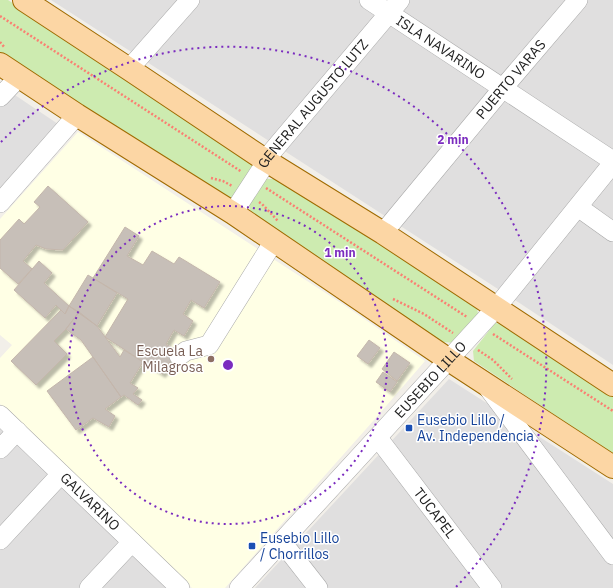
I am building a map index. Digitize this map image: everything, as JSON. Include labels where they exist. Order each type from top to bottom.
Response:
[{"type":"main road","points":[[24,0],[265,160],[383,234],[613,385]]},
{"type":"main road","points":[[0,64],[77,116],[233,213],[449,360],[613,467]]},
{"type":"street","points":[[129,69],[190,0]]},
{"type":"street","name":"ISLA NAVARINO","points":[[369,0],[395,6],[503,88],[613,162]]},
{"type":"street","name":"PUERTO VARAS","points":[[383,234],[503,88],[578,0]]},
{"type":"street","name":"GENERAL AUGUSTO LUTZ","points":[[233,213],[255,180],[265,160],[395,6]]},
{"type":"street","points":[[0,96],[19,77]]},
{"type":"street","points":[[0,203],[77,116]]},
{"type":"street","name":"EUSEBIO LILLO","points":[[240,588],[496,308],[613,162]]},
{"type":"street","points":[[578,207],[613,232]]},
{"type":"street","points":[[180,356],[186,351],[209,346],[274,241]]},
{"type":"street","points":[[484,383],[613,555]]},
{"type":"street","name":"GALVARINO","points":[[0,415],[180,588]]},
{"type":"street","points":[[0,449],[17,431]]},
{"type":"street","name":"TUCAPEL","points":[[378,438],[492,588]]},
{"type":"street","points":[[0,540],[61,474]]},
{"type":"street","points":[[89,588],[132,542]]},
{"type":"street","points":[[282,542],[318,588]]},
{"type":"path","points":[[0,16],[613,411]]},
{"type":"shaded area","points":[[51,0],[613,0],[613,365],[518,302]]},
{"type":"shaded area","points":[[0,85],[61,126],[0,196]]},
{"type":"shaded area","name":"Escuela La Milagrosa","points":[[78,132],[344,305],[425,361],[225,588],[192,588],[0,404],[0,358],[12,345],[0,335],[0,219]]},
{"type":"shaded area","points":[[449,379],[613,484],[613,588],[255,588]]},
{"type":"shaded area","points":[[0,421],[170,588],[0,588]]},
{"type":"green space","points":[[0,0],[8,0],[250,157],[254,168],[234,198],[223,199],[0,54]]},
{"type":"green space","points":[[265,179],[277,179],[476,301],[478,314],[456,343],[443,342],[252,217],[249,205]]},
{"type":"green space","points":[[495,323],[509,325],[613,393],[613,454],[474,361],[473,351]]},
{"type":"building","points":[[48,186],[88,222],[63,250],[46,249],[36,245],[23,261],[32,269],[18,284],[0,268],[0,240],[19,219],[24,224],[40,207],[34,202]]},
{"type":"building","points":[[125,227],[139,236],[127,256],[143,265],[152,251],[174,264],[179,257],[220,282],[204,308],[191,300],[183,314],[193,321],[184,336],[174,330],[166,344],[177,351],[162,374],[105,337],[128,299],[93,278]]},
{"type":"building","points":[[39,261],[52,273],[44,283],[69,306],[65,314],[56,305],[45,318],[14,290]]},
{"type":"building","points":[[88,275],[117,293],[97,326],[69,306]]},
{"type":"building","points":[[69,306],[79,312],[66,329],[54,341],[67,354],[36,385],[11,361],[61,310],[65,314]]},
{"type":"building","points":[[79,312],[97,326],[120,357],[124,350],[143,362],[130,383],[138,388],[133,394],[142,400],[138,405],[124,395],[121,397],[81,340],[66,329]]},
{"type":"building","points":[[369,340],[380,348],[368,364],[357,356]]},
{"type":"building","points":[[394,352],[410,363],[397,381],[382,369]]},
{"type":"building","points":[[93,357],[121,397],[105,409],[115,416],[109,427],[93,418],[76,430],[47,391]]},
{"type":"building","points":[[383,372],[397,382],[390,392],[376,382]]},
{"type":"place","name":"Escuela La Milagrosa","points":[[211,359]]},
{"type":"place","name":"Eusebio Lillo / Av. Independencia","points":[[409,428]]},
{"type":"place","name":"Eusebio Lillo / Chorrillos","points":[[252,546]]}]
